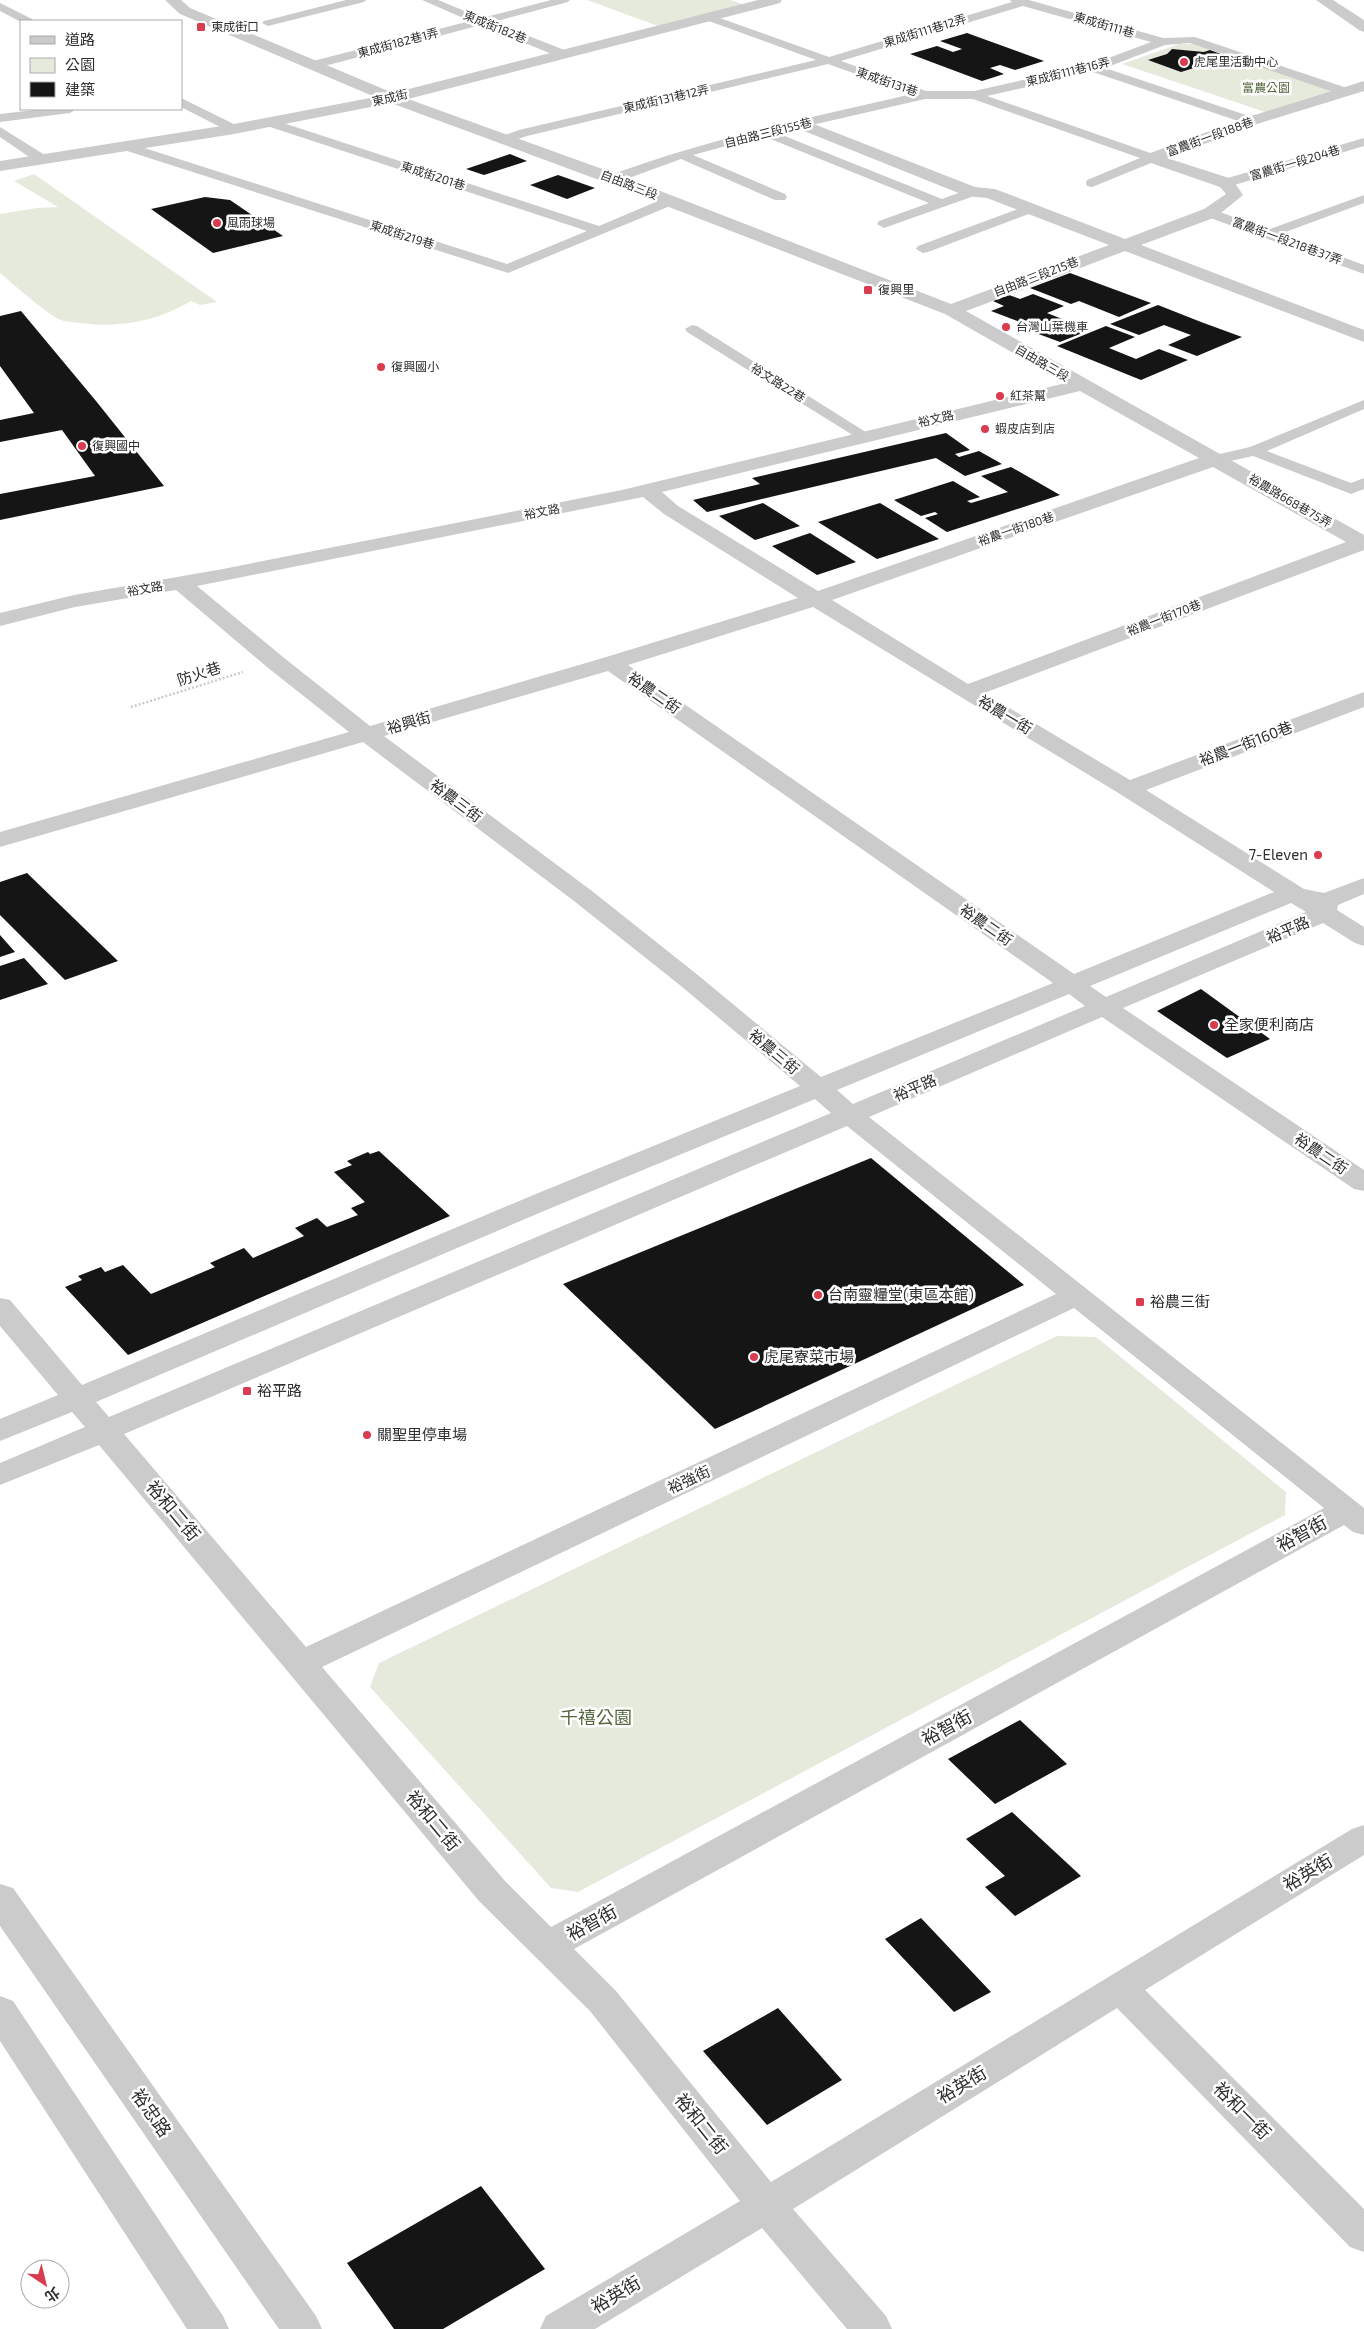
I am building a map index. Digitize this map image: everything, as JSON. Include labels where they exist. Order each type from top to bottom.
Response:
[{"type":"street","name":"自由路三段","points":[[172,0],[185,11],[392,98],[613,179],[950,310],[1080,385]]},
{"type":"street","name":"東成街","points":[[0,166],[234,129],[392,98],[775,0]]},
{"type":"street","points":[[1323,0],[1364,27]]},
{"type":"street","name":"富農街一段188巷","points":[[1151,158],[1251,121],[1364,86]]},
{"type":"street","points":[[800,124],[972,192],[989,193],[1364,336]]},
{"type":"street","name":"富農街一段188巷","points":[[1151,158],[1226,183]]},
{"type":"street","points":[[1121,244],[1210,213],[1235,195],[1226,183]]},
{"type":"street","name":"自由路三段215巷","points":[[950,310],[1121,244]]},
{"type":"street","name":"裕文路","points":[[0,620],[74,601],[181,583],[647,490],[1080,385]]},
{"type":"street","name":"裕農路668巷75弄","points":[[1080,385],[1216,458],[1363,543]]},
{"type":"street","name":"裕農一街180巷","points":[[816,599],[1216,458]]},
{"type":"street","name":"裕農一街","points":[[647,490],[671,510],[966,692],[1128,789],[1291,894]]},
{"type":"street","name":"裕農一街170巷","points":[[966,692],[1363,543]]},
{"type":"street","name":"裕農三街","points":[[181,583],[275,662],[368,735],[583,896],[690,981],[850,1115],[1355,1517]]},
{"type":"street","name":"裕興街","points":[[0,840],[368,735],[611,663],[816,599]]},
{"type":"street","name":"裕農二街","points":[[611,663],[1104,1007],[1364,1183]]},
{"type":"street","name":"裕農一街160巷","points":[[1128,789],[1364,699]]},
{"type":"street","points":[[1364,884],[1325,908],[1364,938]]},
{"type":"street","points":[[0,1432],[541,1202],[1291,894]]},
{"type":"street","name":"裕平路","points":[[1291,894],[1325,908]]},
{"type":"street","name":"裕平路","points":[[0,1475],[1104,1007],[1325,908]]},
{"type":"street","name":"裕強街","points":[[302,1663],[1076,1296]]},
{"type":"street","name":"裕和二街","points":[[0,1307],[302,1663],[492,1891],[603,2001],[766,2205],[872,2329]]},
{"type":"street","name":"裕智街","points":[[548,1946],[1355,1517]]},
{"type":"street","name":"裕英街","points":[[560,2329],[766,2205],[1364,1838]]},
{"type":"street","name":"裕忠路","points":[[0,1898],[302,2329]]},
{"type":"street","name":"裕和一街","points":[[1120,1988],[1364,2235]]},
{"type":"street","points":[[0,2011],[209,2329]]},
{"type":"lane","points":[[268,23],[360,0]]},
{"type":"lane","name":"東成街182巷","points":[[428,0],[563,54]]},
{"type":"lane","name":"東成街182巷1弄","points":[[314,65],[564,0]]},
{"type":"lane","name":"東成街111巷","points":[[1019,1],[1163,42]]},
{"type":"lane","name":"東成街111巷12弄","points":[[827,61],[1019,1]]},
{"type":"lane","points":[[0,6],[26,20]]},
{"type":"lane","name":"東成街131巷","points":[[710,18],[925,95],[974,95],[1151,158]]},
{"type":"lane","name":"東成街111巷16弄","points":[[974,95],[1094,68],[1163,42],[1191,39],[1346,92]]},
{"type":"lane","name":"東成街131巷12弄","points":[[504,140],[523,133],[827,61]]},
{"type":"lane","points":[[1094,68],[1251,121]]},
{"type":"lane","name":"自由路三段155巷","points":[[613,179],[682,155],[800,124],[925,95]]},
{"type":"lane","points":[[182,103],[234,129]]},
{"type":"lane","points":[[0,118],[62,110]]},
{"type":"lane","name":"東成街201巷","points":[[268,122],[598,230]]},
{"type":"lane","points":[[0,131],[43,160]]},
{"type":"lane","points":[[767,133],[941,203]]},
{"type":"lane","name":"富農街一段204巷","points":[[1226,183],[1364,142]]},
{"type":"lane","name":"東成街219巷","points":[[128,147],[508,269],[670,201]]},
{"type":"lane","points":[[682,155],[780,197]]},
{"type":"lane","points":[[1092,183],[1151,158]]},
{"type":"lane","points":[[884,224],[972,192]]},
{"type":"lane","points":[[1268,234],[1364,198]]},
{"type":"lane","points":[[923,248],[1029,209]]},
{"type":"lane","name":"富農街一段218巷37弄","points":[[1210,213],[1360,266]]},
{"type":"lane","name":"裕文路22巷","points":[[692,329],[864,436]]},
{"type":"lane","name":"裕農路668巷75弄","points":[[1216,458],[1254,451],[1364,404]]},
{"type":"lane","name":"裕農路668巷75弄","points":[[1254,451],[1351,489],[1364,483]]},
{"type":"path","name":"防火巷","points":[[131,708],[275,662]]},
{"type":"green space","points":[[587,0],[731,0],[747,6],[658,26]]},
{"type":"green space","name":"富農公園","points":[[1179,44],[1207,44],[1342,89],[1268,113],[1122,64]]},
{"type":"green space","points":[[34,174],[217,302],[200,305],[191,301],[151,319],[123,324],[109,325],[68,322],[55,317],[30,299],[0,273],[0,214],[37,208],[58,207],[14,181]]},
{"type":"green space","name":"千禧公園","points":[[1057,1336],[1096,1337],[1286,1492],[1285,1515],[578,1892],[551,1888],[370,1687],[379,1663]]},
{"type":"building","points":[[967,33],[1044,61],[1015,70],[1000,65],[990,68],[1004,74],[982,81],[910,54],[937,46],[953,52],[962,49],[940,41]]},
{"type":"building","name":"虎尾里活動中心","points":[[1172,49],[1204,52],[1210,50],[1229,57],[1181,72],[1148,60],[1167,54]]},
{"type":"building","points":[[510,154],[527,161],[484,175],[466,169]]},
{"type":"building","points":[[558,175],[595,188],[567,199],[530,185]]},
{"type":"building","name":"風雨球場","points":[[205,197],[230,200],[283,236],[213,253],[151,209]]},
{"type":"building","points":[[1070,273],[1151,303],[1119,317],[1079,301],[1071,304],[1030,288]]},
{"type":"building","points":[[1033,294],[1064,306],[1047,313],[1090,330],[1060,342],[1025,329],[1031,326],[991,311],[1004,306],[993,301],[1009,295],[1020,299]]},
{"type":"building","points":[[1158,305],[1242,337],[1197,356],[1168,345],[1191,335],[1164,325],[1139,335],[1110,324]]},
{"type":"building","points":[[21,311],[164,486],[0,520],[0,494],[95,476],[62,430],[0,442],[0,420],[34,413],[0,366],[0,316]]},
{"type":"building","points":[[1106,326],[1135,337],[1109,348],[1136,359],[1159,349],[1188,360],[1141,380],[1057,346]]},
{"type":"building","points":[[946,433],[970,450],[955,454],[959,457],[979,451],[1002,464],[965,476],[936,458],[707,512],[693,500],[760,484],[752,478]]},
{"type":"building","points":[[1011,467],[1060,495],[947,532],[925,518],[938,514],[935,512],[921,516],[894,500],[953,481],[980,497],[967,501],[971,503],[1008,492],[981,476]]},
{"type":"building","points":[[763,503],[800,526],[755,540],[719,516]]},
{"type":"building","points":[[880,503],[939,539],[877,559],[818,522]]},
{"type":"building","points":[[810,533],[856,562],[817,575],[772,546]]},
{"type":"building","points":[[27,873],[118,961],[65,980],[0,915],[0,882]]},
{"type":"building","points":[[0,935],[15,952],[0,957]]},
{"type":"building","points":[[24,958],[48,984],[0,1000],[0,966]]},
{"type":"building","name":"全家便利商店","points":[[1201,989],[1270,1039],[1227,1058],[1157,1011]]},
{"type":"building","points":[[379,1151],[450,1216],[128,1355],[65,1287],[82,1280],[78,1276],[101,1267],[105,1272],[123,1265],[151,1294],[215,1267],[210,1263],[244,1248],[253,1258],[304,1236],[295,1228],[317,1218],[327,1227],[358,1215],[351,1208],[365,1202],[334,1172],[352,1165],[347,1161],[368,1152],[370,1154]]},
{"type":"building","name":"虎尾寮菜市場","points":[[871,1158],[1024,1285],[715,1429],[563,1284]]},
{"type":"building","points":[[1020,1720],[1067,1764],[995,1804],[948,1759]]},
{"type":"building","points":[[1012,1812],[1081,1876],[1015,1916],[985,1887],[1005,1876],[966,1839]]},
{"type":"building","points":[[921,1918],[991,1992],[954,2012],[885,1939]]},
{"type":"building","points":[[778,2008],[842,2080],[767,2125],[703,2051]]},
{"type":"building","points":[[481,2186],[545,2269],[443,2329],[394,2329],[347,2263]]},
{"type":"place","name":"東成街口","points":[[201,27]]},
{"type":"place","name":"虎尾里活動中心","points":[[1184,62]]},
{"type":"place","name":"風雨球場","points":[[217,223]]},
{"type":"place","name":"復興里","points":[[868,290]]},
{"type":"place","name":"台灣山葉機車","points":[[1006,327]]},
{"type":"place","name":"復興國小","points":[[381,367]]},
{"type":"place","name":"紅茶幫","points":[[1000,396]]},
{"type":"place","name":"蝦皮店到店","points":[[985,429]]},
{"type":"place","name":"復興國中","points":[[82,446]]},
{"type":"place","name":"7-Eleven","points":[[1318,855]]},
{"type":"place","name":"全家便利商店","points":[[1214,1025]]},
{"type":"place","name":"台南靈糧堂(東區本館)","points":[[818,1295]]},
{"type":"place","name":"裕農三街","points":[[1140,1302]]},
{"type":"place","name":"虎尾寮菜市場","points":[[754,1357]]},
{"type":"place","name":"裕平路","points":[[247,1391]]},
{"type":"place","name":"關聖里停車場","points":[[367,1435]]}]
